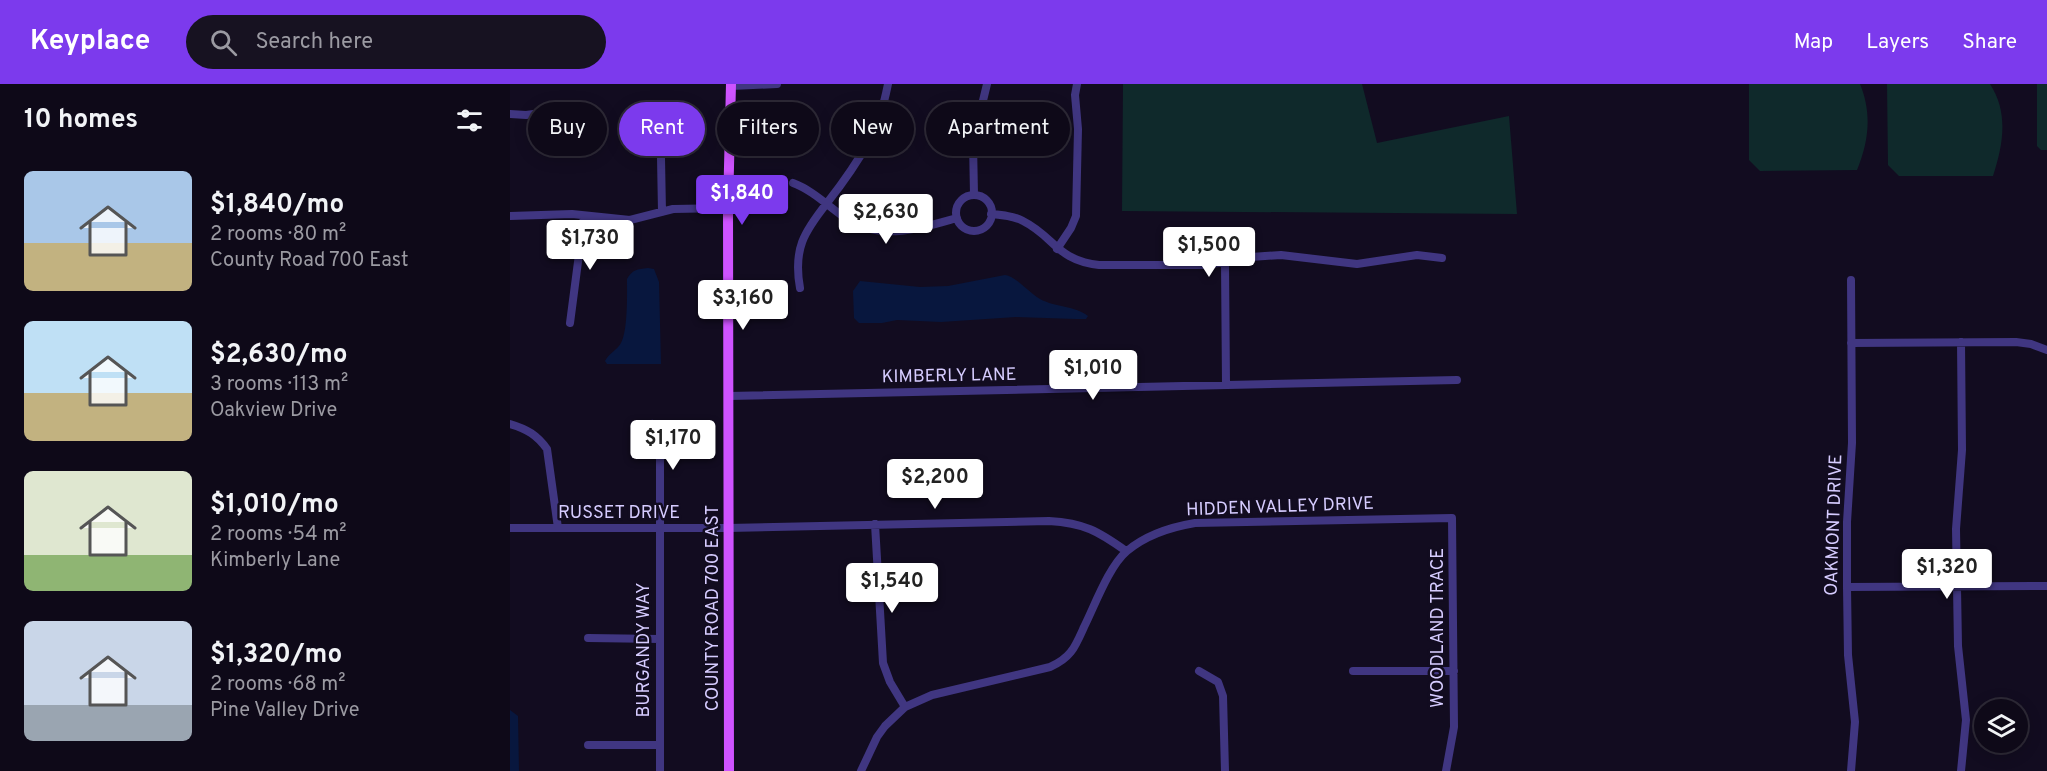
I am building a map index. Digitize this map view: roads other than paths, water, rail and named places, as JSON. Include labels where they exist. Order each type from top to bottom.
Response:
[{"type":"main road","name":"COUNTY ROAD 700 EAST","points":[[729,771],[728,208],[731,85]]},
{"type":"street","points":[[731,85],[777,84]]},
{"type":"street","points":[[800,288],[799,251],[812,221],[854,165],[875,130],[888,84]]},
{"type":"street","points":[[974,195],[973,142],[987,84]]},
{"type":"street","points":[[1057,249],[1076,216],[1078,129],[1075,95],[1077,84]]},
{"type":"street","points":[[510,114],[528,115]]},
{"type":"street","points":[[661,158],[662,212]]},
{"type":"street","points":[[793,183],[806,189],[853,223],[875,231],[915,229],[957,218]]},
{"type":"street","points":[[980,196],[989,203],[992,214],[986,225],[976,230],[964,227],[957,218],[957,207],[963,198],[980,196]]},
{"type":"street","points":[[510,216],[584,216],[630,220],[673,209],[728,208]]},
{"type":"street","points":[[992,214],[1023,221],[1070,258],[1099,265],[1199,265],[1281,255],[1357,264],[1417,255],[1442,258]]},
{"type":"street","points":[[570,322],[584,216]]},
{"type":"street","points":[[1225,263],[1226,385]]},
{"type":"street","name":"OAKMONT DRIVE","points":[[1851,280],[1852,443],[1847,522],[1848,655],[1855,722],[1851,771]]},
{"type":"street","points":[[1961,342],[1962,450],[1956,523],[1958,646],[1966,720],[1961,771]]},
{"type":"street","points":[[1851,343],[2016,342],[2031,344],[2047,350]]},
{"type":"street","name":"KIMBERLY LANE","points":[[729,396],[1457,380]]},
{"type":"street","name":"BURGANDY WAY","points":[[652,423],[660,445],[660,771]]},
{"type":"street","points":[[510,424],[532,433],[547,449],[558,528]]},
{"type":"street","name":"HIDDEN VALLEY DRIVE","points":[[861,771],[877,737],[905,706],[932,695],[1050,667],[1063,661],[1073,651],[1109,574],[1126,551],[1173,526],[1195,523],[1417,519]]},
{"type":"street","name":"WOODLAND TRACE","points":[[1417,519],[1452,519],[1454,727],[1446,771]]},
{"type":"street","name":"RUSSET DRIVE","points":[[510,528],[728,528],[1062,522],[1077,524],[1101,533],[1126,551]]},
{"type":"street","points":[[875,524],[883,663],[890,682],[905,706]]},
{"type":"street","points":[[1847,588],[2047,586]]},
{"type":"street","points":[[588,638],[660,639]]},
{"type":"street","points":[[1200,671],[1218,682],[1223,696],[1225,771]]},
{"type":"street","points":[[1353,671],[1454,671]]},
{"type":"street","points":[[588,745],[660,745]]},
{"type":"water","points":[[654,269],[659,282],[661,364],[607,364],[605,361],[621,343],[625,330],[627,279],[635,270]]},
{"type":"water","points":[[1005,275],[1040,299],[1077,310],[1088,316],[1086,319],[1016,317],[941,322],[897,320],[882,323],[859,323],[854,318],[853,291],[860,281],[920,287],[948,286]]},
{"type":"water","points":[[510,710],[518,716],[519,771],[510,771]]}]
